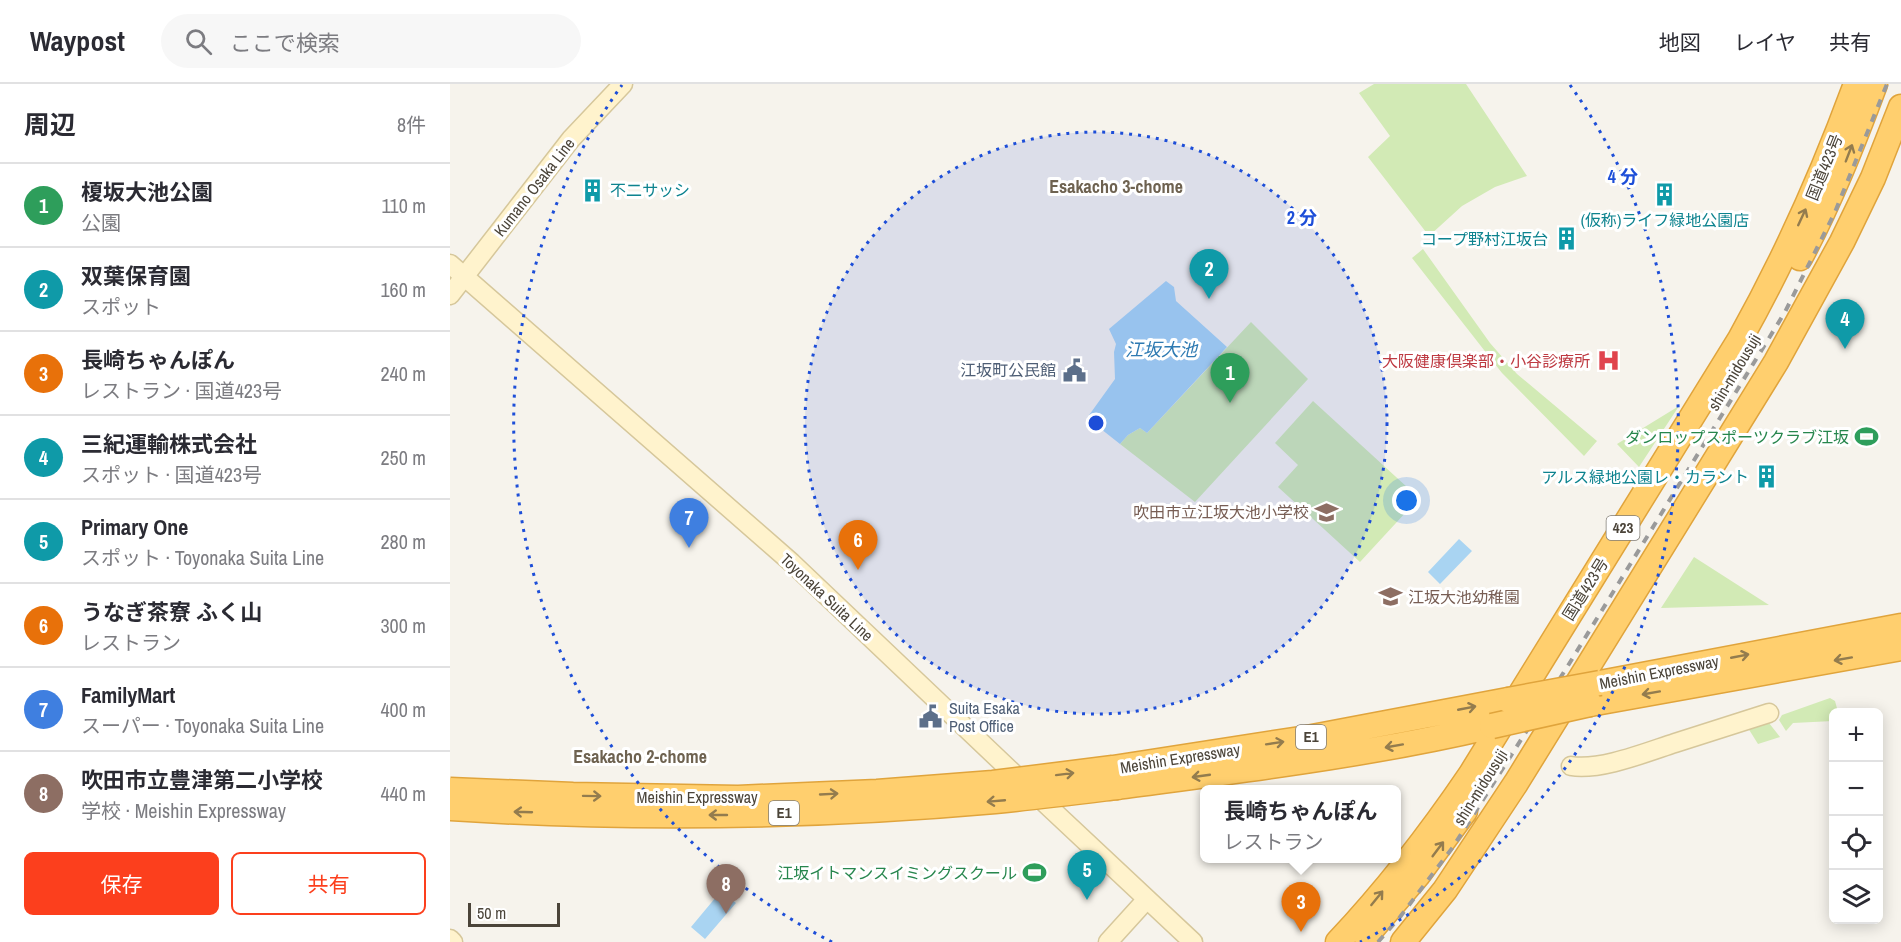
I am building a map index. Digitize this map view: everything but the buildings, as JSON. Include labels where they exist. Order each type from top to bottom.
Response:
[{"type":"highway","name":"国道423号","points":[[1338,942],[1446,812],[1729,358],[1770,285],[1804,215],[1856,84]]},
{"type":"highway","name":"shin-midousuji","points":[[1361,942],[1418,876],[1460,820],[1749,349],[1818,225],[1875,84]]},
{"type":"highway","name":"shin-midousuji","points":[[1403,942],[1444,890],[1516,783],[1776,362],[1842,242],[1873,178],[1901,107]]},
{"type":"highway","points":[[1425,942],[1456,902],[1652,589],[1837,286],[1874,213],[1901,149]]},
{"type":"highway","name":"Meishin Expressway","points":[[450,790],[738,798],[1115,778],[1311,760],[1437,739],[1492,726],[1595,693],[1901,626]]},
{"type":"highway","name":"Meishin Expressway","points":[[450,808],[575,814],[737,815],[984,802],[1508,700],[1595,693],[1901,648]]},
{"type":"main road","name":"Kumano Osaka Line","points":[[450,295],[457,271],[571,139],[623,84]]},
{"type":"main road","name":"Toyonaka Suita Line","points":[[457,271],[792,563],[1193,942]]},
{"type":"main road","points":[[1571,766],[1593,767],[1647,753],[1769,713]]},
{"type":"main road","points":[[1108,942],[1147,899]]},
{"type":"green space","points":[[1374,84],[1466,84],[1527,176],[1495,187],[1462,206],[1429,236],[1368,157],[1390,136],[1359,93]]},
{"type":"green space","points":[[1423,249],[1490,343],[1517,374],[1597,441],[1584,456],[1502,373],[1412,258]]},
{"type":"green space","points":[[1251,322],[1308,379],[1195,502],[1120,444],[1128,435],[1140,428],[1147,433]]},
{"type":"green space","points":[[1313,401],[1419,498],[1360,562],[1278,487],[1298,465],[1275,443]]},
{"type":"green space","points":[[1679,406],[1639,467],[1617,444]]},
{"type":"green space","points":[[1694,557],[1769,605],[1661,608]]},
{"type":"green space","points":[[1830,698],[1835,701],[1837,708],[1829,708],[1829,721],[1793,723],[1786,731],[1779,720],[1782,715]]},
{"type":"green space","points":[[1762,722],[1769,723],[1780,737],[1758,744],[1748,728]]},
{"type":"water","name":"江坂大池","points":[[1166,281],[1174,287],[1176,301],[1227,347],[1147,433],[1140,428],[1128,435],[1120,444],[1087,418],[1115,379],[1116,344],[1109,329]]},
{"type":"water","points":[[1459,539],[1472,551],[1440,584],[1428,572]]},
{"type":"water","points":[[721,891],[736,903],[705,939],[691,927]]},
{"type":"railway","points":[[1378,942],[1453,847],[1569,664],[1785,312],[1835,212],[1887,84]]},
{"type":"place","name":"不二サッシ","points":[[592,190]]},
{"type":"place","name":"(仮称)ライフ緑地公園店","points":[[1665,195]]},
{"type":"place","name":"コープ野村江坂台","points":[[1566,239]]},
{"type":"place","name":"双葉保育園","points":[[1209,299]]},
{"type":"place","name":"三紀運輸株式会社","points":[[1845,349]]},
{"type":"place","name":"大阪健康倶楽部・小谷診療所","points":[[1608,361]]},
{"type":"place","name":"江坂町公民館","points":[[1074,370]]},
{"type":"place","name":"榎坂大池公園","points":[[1230,403]]},
{"type":"place","name":"ダンロップスポーツクラブ江坂","points":[[1867,437]]},
{"type":"place","name":"アルス緑地公園レ・カラント","points":[[1767,477]]},
{"type":"place","name":"吹田市立江坂大池小学校","points":[[1327,512]]},
{"type":"place","name":"FamilyMart","points":[[689,548]]},
{"type":"place","name":"うなぎ茶寮 ふく山","points":[[858,570]]},
{"type":"place","name":"江坂大池幼稚園","points":[[1390,597]]},
{"type":"place","name":"Suita Esaka Post Office","points":[[931,717]]},
{"type":"place","name":"江坂イトマンスイミングスクール","points":[[1035,873]]},
{"type":"place","name":"Primary One","points":[[1087,900]]},
{"type":"place","name":"吹田市立豊津第二小学校","points":[[726,914]]},
{"type":"place","name":"長崎ちゃんぽん","points":[[1301,932]]},
{"type":"district","name":"Esakacho 3-chome","points":[[1116,187]]},
{"type":"district","name":"Esakacho 2-chome","points":[[640,757]]}]
